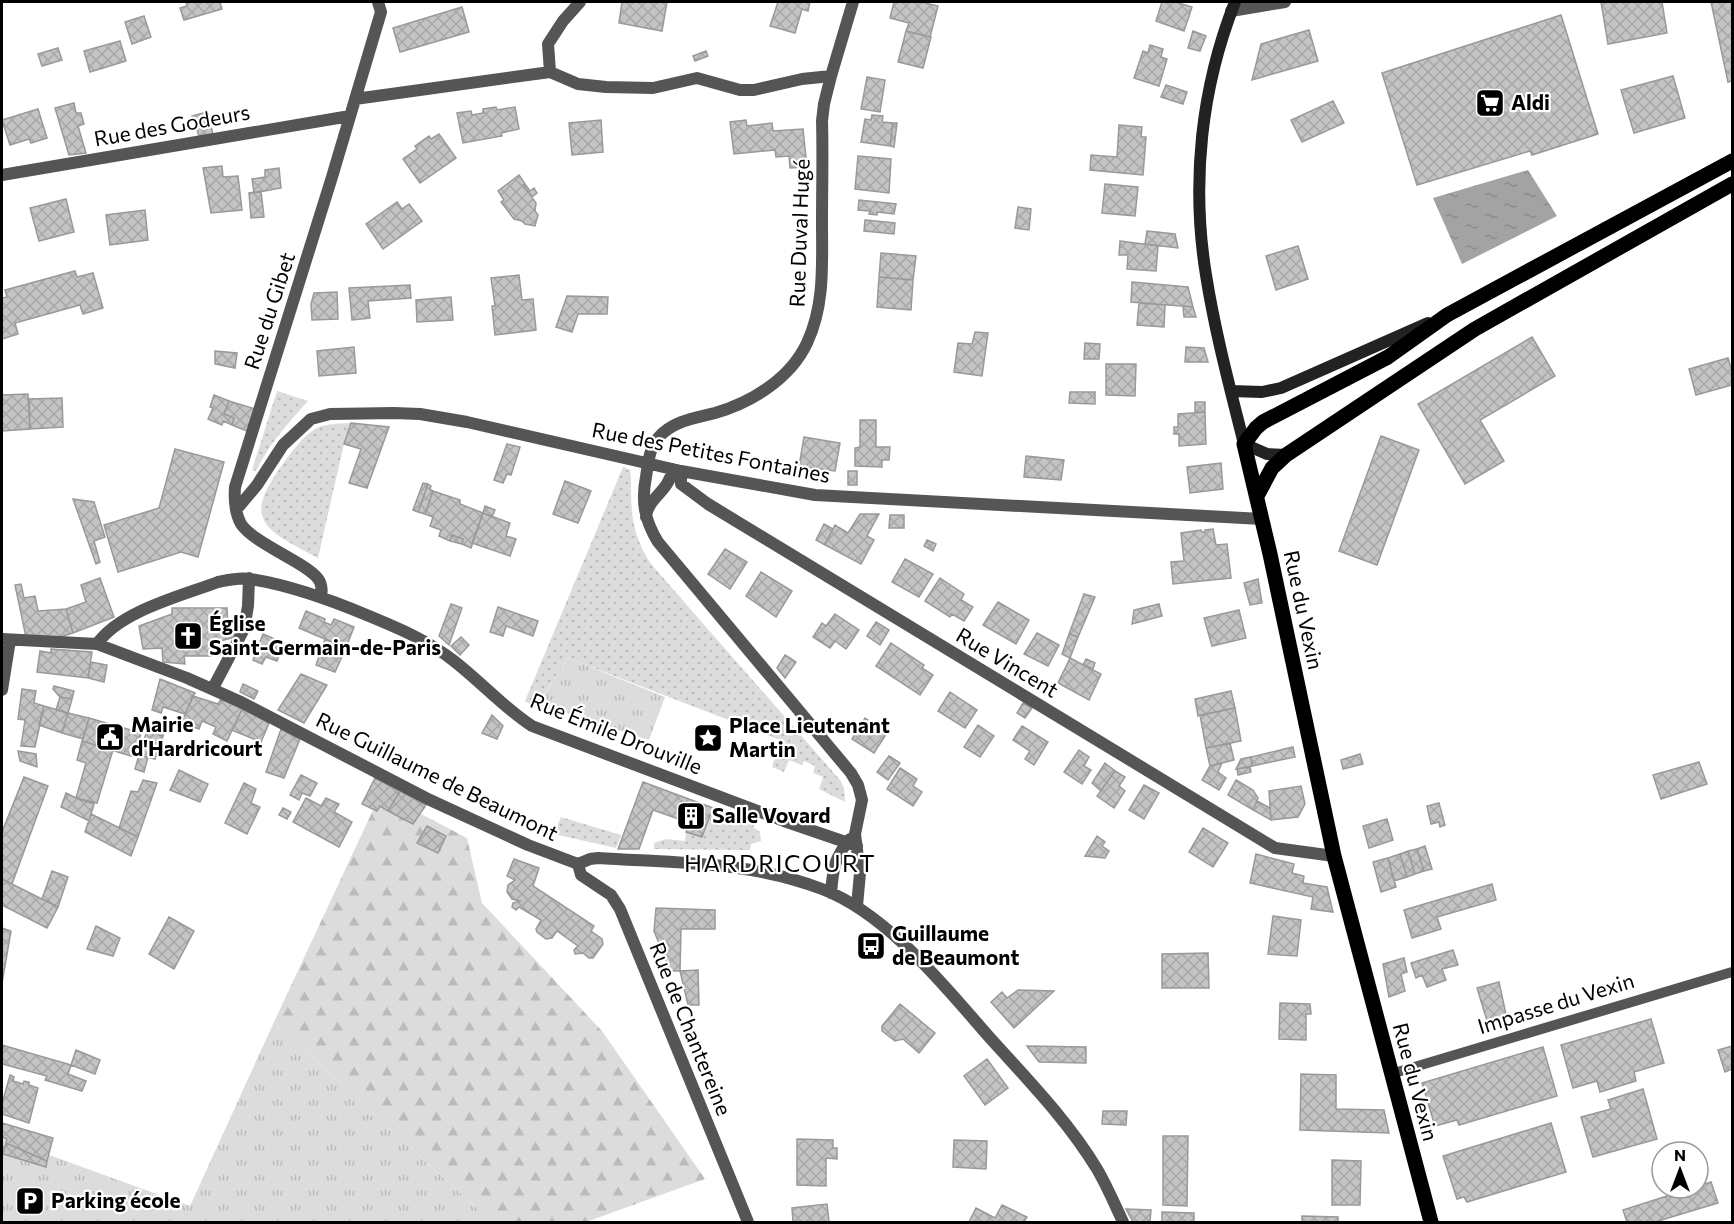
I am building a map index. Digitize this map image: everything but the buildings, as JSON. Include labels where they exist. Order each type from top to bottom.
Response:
[{"type":"main road","name":"Rue du Vexin","points":[[1233,6],[1209,83],[1202,137],[1200,200],[1206,274],[1257,496],[1334,856],[1431,1222]]},
{"type":"main road","points":[[1231,390],[1262,392],[1281,388],[1447,315],[1732,161]]},
{"type":"main road","points":[[1257,496],[1272,468],[1286,455],[1475,329],[1732,184]]},
{"type":"main road","points":[[1286,455],[1266,454],[1244,444],[1263,422],[1388,357],[1447,315]]},
{"type":"street","name":"Rue du Gibet","points":[[236,510],[234,499],[237,478],[329,188],[381,12],[378,2]]},
{"type":"street","points":[[550,72],[548,44],[563,21],[580,2]]},
{"type":"street","name":"Rue Duval Hugé","points":[[853,2],[824,104],[821,293],[815,322],[806,344],[796,362],[783,376],[760,393],[735,406],[678,423],[667,429],[652,447],[643,497],[645,518],[658,542],[851,773],[858,785],[862,800],[853,841],[860,873],[857,906]]},
{"type":"street","points":[[1233,6],[1286,2]]},
{"type":"street","points":[[355,99],[550,72],[578,84],[606,87],[653,88],[698,78],[740,90],[754,90],[802,79],[831,76]]},
{"type":"street","name":"Rue des Godeurs","points":[[2,175],[350,116]]},
{"type":"street","name":"Rue des Petites Fontaines","points":[[236,510],[250,495],[283,446],[302,425],[311,419],[330,414],[420,414],[467,422],[677,470],[815,495],[1262,519]]},
{"type":"street","points":[[645,518],[649,506],[677,470]]},
{"type":"street","name":"Rue Vincent","points":[[677,470],[681,484],[708,504],[1275,848],[1334,856]]},
{"type":"street","points":[[236,510],[243,526],[315,575],[321,584],[321,596]]},
{"type":"street","points":[[213,688],[244,629],[249,578]]},
{"type":"street","name":"Rue Émile Drouville","points":[[97,644],[112,628],[136,613],[218,582],[249,578],[321,596],[393,626],[429,644],[453,660],[518,717],[532,726],[853,841]]},
{"type":"street","points":[[2,690],[6,639],[97,644]]},
{"type":"street","name":"Rue Guillaume de Beaumont","points":[[97,644],[213,688],[430,800],[528,845],[579,864]]},
{"type":"street","name":"Rue Duval Hugé","points":[[831,893],[834,862],[839,852],[853,841]]},
{"type":"street","points":[[579,864],[598,858],[723,866],[762,871],[831,893],[857,906],[882,925],[943,985],[1064,1121],[1097,1169],[1123,1222]]},
{"type":"street","name":"Rue de Chantereine","points":[[579,864],[581,875],[612,895],[620,909],[748,1222]]},
{"type":"lane","name":"Impasse du Vexin","points":[[1391,1074],[1732,972]]},
{"type":"green space","points":[[277,391],[308,401],[273,443],[256,471],[252,470]]},
{"type":"green space","points":[[351,423],[344,444],[318,558],[281,537],[269,527],[262,514],[262,502],[277,472],[308,434],[323,426]]},
{"type":"green space","points":[[623,467],[630,470],[631,502],[636,532],[651,564],[840,780],[844,788],[845,802],[819,789],[823,777],[813,773],[815,766],[804,761],[802,765],[789,760],[784,772],[772,767],[780,740],[568,658],[535,708],[525,701]]},
{"type":"green space","points":[[568,658],[665,697],[649,740],[538,704]]},
{"type":"green space","points":[[381,793],[467,838],[482,903],[602,1031],[705,1179],[586,1222],[492,1222],[274,1022]]},
{"type":"green space","points":[[713,808],[754,822],[754,828],[760,832],[761,841],[751,844],[750,850],[654,849],[654,843],[666,839],[685,841],[686,832],[702,837]]},
{"type":"green space","points":[[561,817],[621,835],[616,848],[554,834]]},
{"type":"green space","points":[[274,1022],[492,1222],[2,1222],[2,1138],[190,1206]]},
{"type":"water","points":[[1528,170],[1557,216],[1462,264],[1433,198]]},
{"type":"place","name":"Aldi","points":[[1490,103]]},
{"type":"place","name":"Église Saint-Germain-de-Paris","points":[[188,636]]},
{"type":"place","name":"Mairie d'Hardricourt","points":[[110,737]]},
{"type":"place","name":"Place Lieutenant Martin","points":[[708,738]]},
{"type":"place","name":"Salle Vovard","points":[[691,816]]},
{"type":"place","name":"Guillaume de Beaumont","points":[[871,946]]},
{"type":"place","name":"Parking école","points":[[30,1201]]},
{"type":"district","name":"HARDRICOURT","points":[[780,864]]}]
